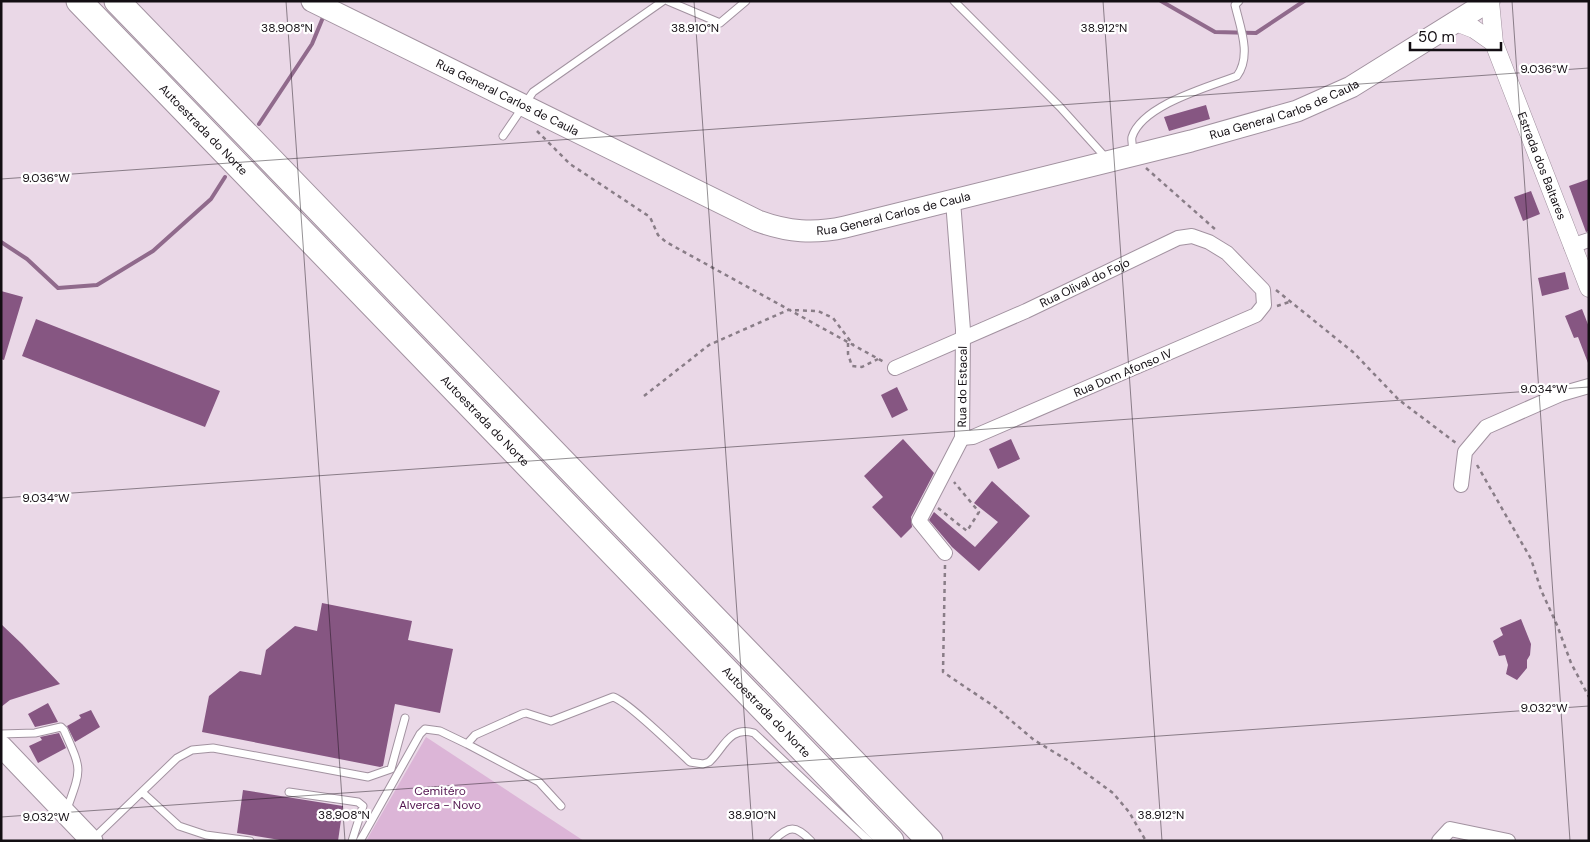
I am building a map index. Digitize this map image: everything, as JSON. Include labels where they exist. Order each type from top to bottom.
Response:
[{"type":"highway","name":"Autoestrada do Norte","points":[[79,1],[891,841]]},
{"type":"highway","points":[[117,1],[930,841]]},
{"type":"main road","name":"Rua General Carlos de Caula","points":[[320,5],[519,110],[758,221],[783,229],[805,232],[826,231],[1109,162],[1256,123],[1329,98],[1378,72],[1489,1]]},
{"type":"main road","points":[[1,746],[92,841]]},
{"type":"street","name":"Estrada dos Baltares","points":[[1489,1],[1494,43],[1589,288]]},
{"type":"street","points":[[1456,22],[1474,29],[1494,43]]},
{"type":"street","name":"Rua do Estacal","points":[[945,553],[919,521],[962,438],[963,338],[953,200]]},
{"type":"street","name":"Rua Olival do Fojo","points":[[895,368],[1034,308],[1178,238],[1192,236],[1208,242],[1227,253],[1262,290]]},
{"type":"street","points":[[1572,246],[1589,240]]},
{"type":"street","name":"Rua Dom Afonso IV","points":[[962,438],[973,436],[1256,315],[1264,305],[1262,290]]},
{"type":"street","points":[[1461,485],[1465,452],[1486,427],[1561,394],[1589,386]]},
{"type":"street","points":[[1439,841],[1450,828],[1508,841]]},
{"type":"lane","points":[[503,136],[533,92],[662,1]]},
{"type":"lane","points":[[668,1],[720,23],[746,1]]},
{"type":"lane","points":[[954,1],[1060,107],[1109,162]]},
{"type":"lane","points":[[1135,155],[1132,137],[1141,123],[1176,100],[1237,76],[1244,62],[1244,43],[1235,5],[1239,1]]},
{"type":"lane","points":[[467,744],[475,735],[522,714],[526,713],[552,721],[581,711],[602,699],[618,698],[665,740],[696,764],[709,762],[732,735],[740,732],[754,733],[869,841]]},
{"type":"lane","points":[[92,841],[176,758],[192,750],[213,748],[368,777],[382,774],[391,769],[405,718]]},
{"type":"lane","points":[[1,734],[35,733],[55,726],[64,730],[79,764],[79,772],[65,813]]},
{"type":"lane","points":[[360,841],[423,731],[432,729],[467,744],[539,782],[561,806]]},
{"type":"lane","points":[[142,792],[179,826],[206,835],[250,841]]},
{"type":"lane","points":[[289,792],[358,802],[363,806],[352,841]]},
{"type":"lane","points":[[773,841],[783,830],[792,828],[801,831],[811,841]]},
{"type":"path","points":[[519,110],[570,164],[650,217],[658,235],[666,242],[895,368]]},
{"type":"path","points":[[1135,155],[1148,171],[1210,223],[1227,243],[1227,253]]},
{"type":"path","points":[[644,396],[709,345],[788,310],[818,311],[834,318],[855,347]]},
{"type":"path","points":[[848,343],[848,354],[852,366],[862,368],[878,359]]},
{"type":"path","points":[[930,500],[967,531],[979,512],[945,471]]},
{"type":"path","points":[[945,553],[943,672],[995,707],[1034,740],[1072,763],[1113,793],[1129,812],[1146,841]]},
{"type":"green space","name":"Cemitéro Alverca - Novo","points":[[426,737],[584,841],[366,841]]},
{"type":"building","points":[[1206,105],[1210,119],[1169,131],[1164,117]]},
{"type":"building","points":[[1589,179],[1589,231],[1586,232],[1569,186]]},
{"type":"building","points":[[1531,191],[1540,214],[1523,221],[1514,197]]},
{"type":"building","points":[[1565,272],[1569,289],[1542,296],[1538,278]]},
{"type":"building","points":[[1,291],[23,297],[4,360],[1,359]]},
{"type":"building","points":[[1582,309],[1589,327],[1588,363],[1578,337],[1574,338],[1565,316]]},
{"type":"building","points":[[36,319],[220,391],[205,427],[22,356]]},
{"type":"building","points":[[897,387],[908,410],[892,418],[881,395]]},
{"type":"building","points":[[903,439],[934,473],[911,517],[912,527],[901,538],[872,507],[883,497],[864,476]]},
{"type":"building","points":[[1011,439],[1020,459],[998,469],[989,449]]},
{"type":"building","points":[[992,481],[1030,516],[979,571],[952,547],[929,520],[934,512],[975,547],[998,522],[974,503]]},
{"type":"building","points":[[322,603],[412,621],[408,640],[453,649],[440,713],[395,704],[383,766],[380,767],[202,732],[209,696],[240,671],[261,675],[266,650],[295,626],[317,631]]},
{"type":"building","points":[[1521,619],[1531,644],[1527,668],[1517,680],[1506,674],[1508,665],[1505,655],[1499,656],[1493,641],[1503,635],[1500,628]]},
{"type":"building","points":[[1,624],[60,684],[10,700],[1,707]]},
{"type":"building","points":[[48,703],[58,722],[35,727],[28,714]]},
{"type":"building","points":[[91,710],[100,727],[75,742],[67,726],[81,718],[79,715]]},
{"type":"building","points":[[59,733],[66,748],[38,763],[29,746],[42,740],[40,737]]},
{"type":"building","points":[[243,790],[343,806],[338,841],[286,841],[237,833]]},
{"type":"waterway","points":[[1161,1],[1215,32],[1256,33],[1304,1]]},
{"type":"waterway","points":[[259,124],[312,44],[324,15]]},
{"type":"waterway","points":[[1,242],[27,259],[58,288],[97,285],[153,251],[211,199],[225,177]]}]
